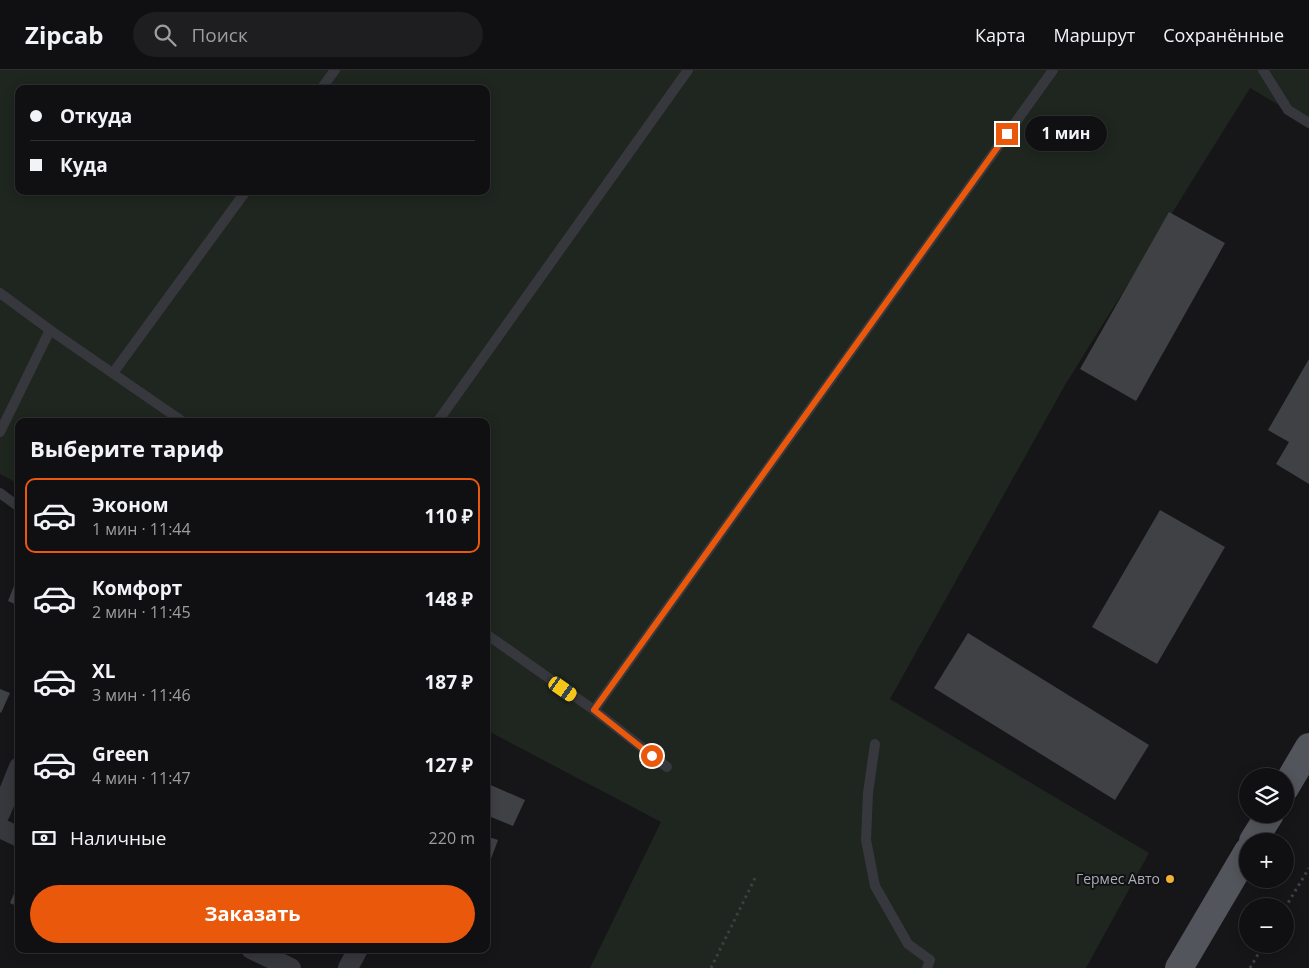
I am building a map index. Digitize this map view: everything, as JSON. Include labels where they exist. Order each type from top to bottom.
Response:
[{"type":"main road","points":[[1294,773],[1309,747]]},
{"type":"main road","points":[[1179,968],[1239,866]]},
{"type":"street","points":[[0,814],[15,777]]},
{"type":"street","points":[[0,828],[15,835]]},
{"type":"street","points":[[259,953],[291,968]]},
{"type":"street","points":[[348,968],[356,953]]},
{"type":"lane","points":[[324,85],[335,70]]},
{"type":"lane","points":[[440,418],[688,70]]},
{"type":"lane","points":[[594,710],[1053,70]]},
{"type":"lane","points":[[1262,70],[1288,110],[1309,124]]},
{"type":"lane","points":[[113,373],[243,195]]},
{"type":"lane","points":[[0,292],[50,330],[178,418]]},
{"type":"lane","points":[[0,432],[50,330]]},
{"type":"lane","points":[[0,493],[15,504]]},
{"type":"lane","points":[[490,637],[594,710],[667,767]]},
{"type":"lane","points":[[875,744],[868,793],[866,840],[874,886],[908,944],[930,960],[927,968]]},
{"type":"path","points":[[1291,898],[1309,868]]},
{"type":"path","points":[[711,968],[756,876]]},
{"type":"path","points":[[1250,968],[1259,953]]},
{"type":"shaded area","points":[[0,70],[1309,70],[1309,123],[1250,88],[1065,385],[890,699],[1149,853],[1086,968],[590,968],[661,822],[490,732],[490,418],[15,418],[15,482],[0,474]]},
{"type":"building","points":[[1169,212],[1225,243],[1136,401],[1080,369]]},
{"type":"building","points":[[1309,359],[1309,484],[1276,464],[1289,442],[1268,430]]},
{"type":"building","points":[[1160,510],[1225,547],[1157,664],[1092,627]]},
{"type":"building","points":[[15,584],[15,604],[8,601]]},
{"type":"building","points":[[968,633],[1149,745],[1115,800],[934,688]]},
{"type":"building","points":[[0,689],[10,693],[1,713],[0,712]]},
{"type":"building","points":[[490,785],[525,800],[513,826],[490,817]]},
{"type":"building","points":[[490,837],[498,840],[490,861]]},
{"type":"building","points":[[15,891],[15,905],[10,903]]},
{"type":"place","name":"Гермес Авто","points":[[1170,879]]},
{"type":"route","points":[[652,756],[594,710],[1007,134]]}]
